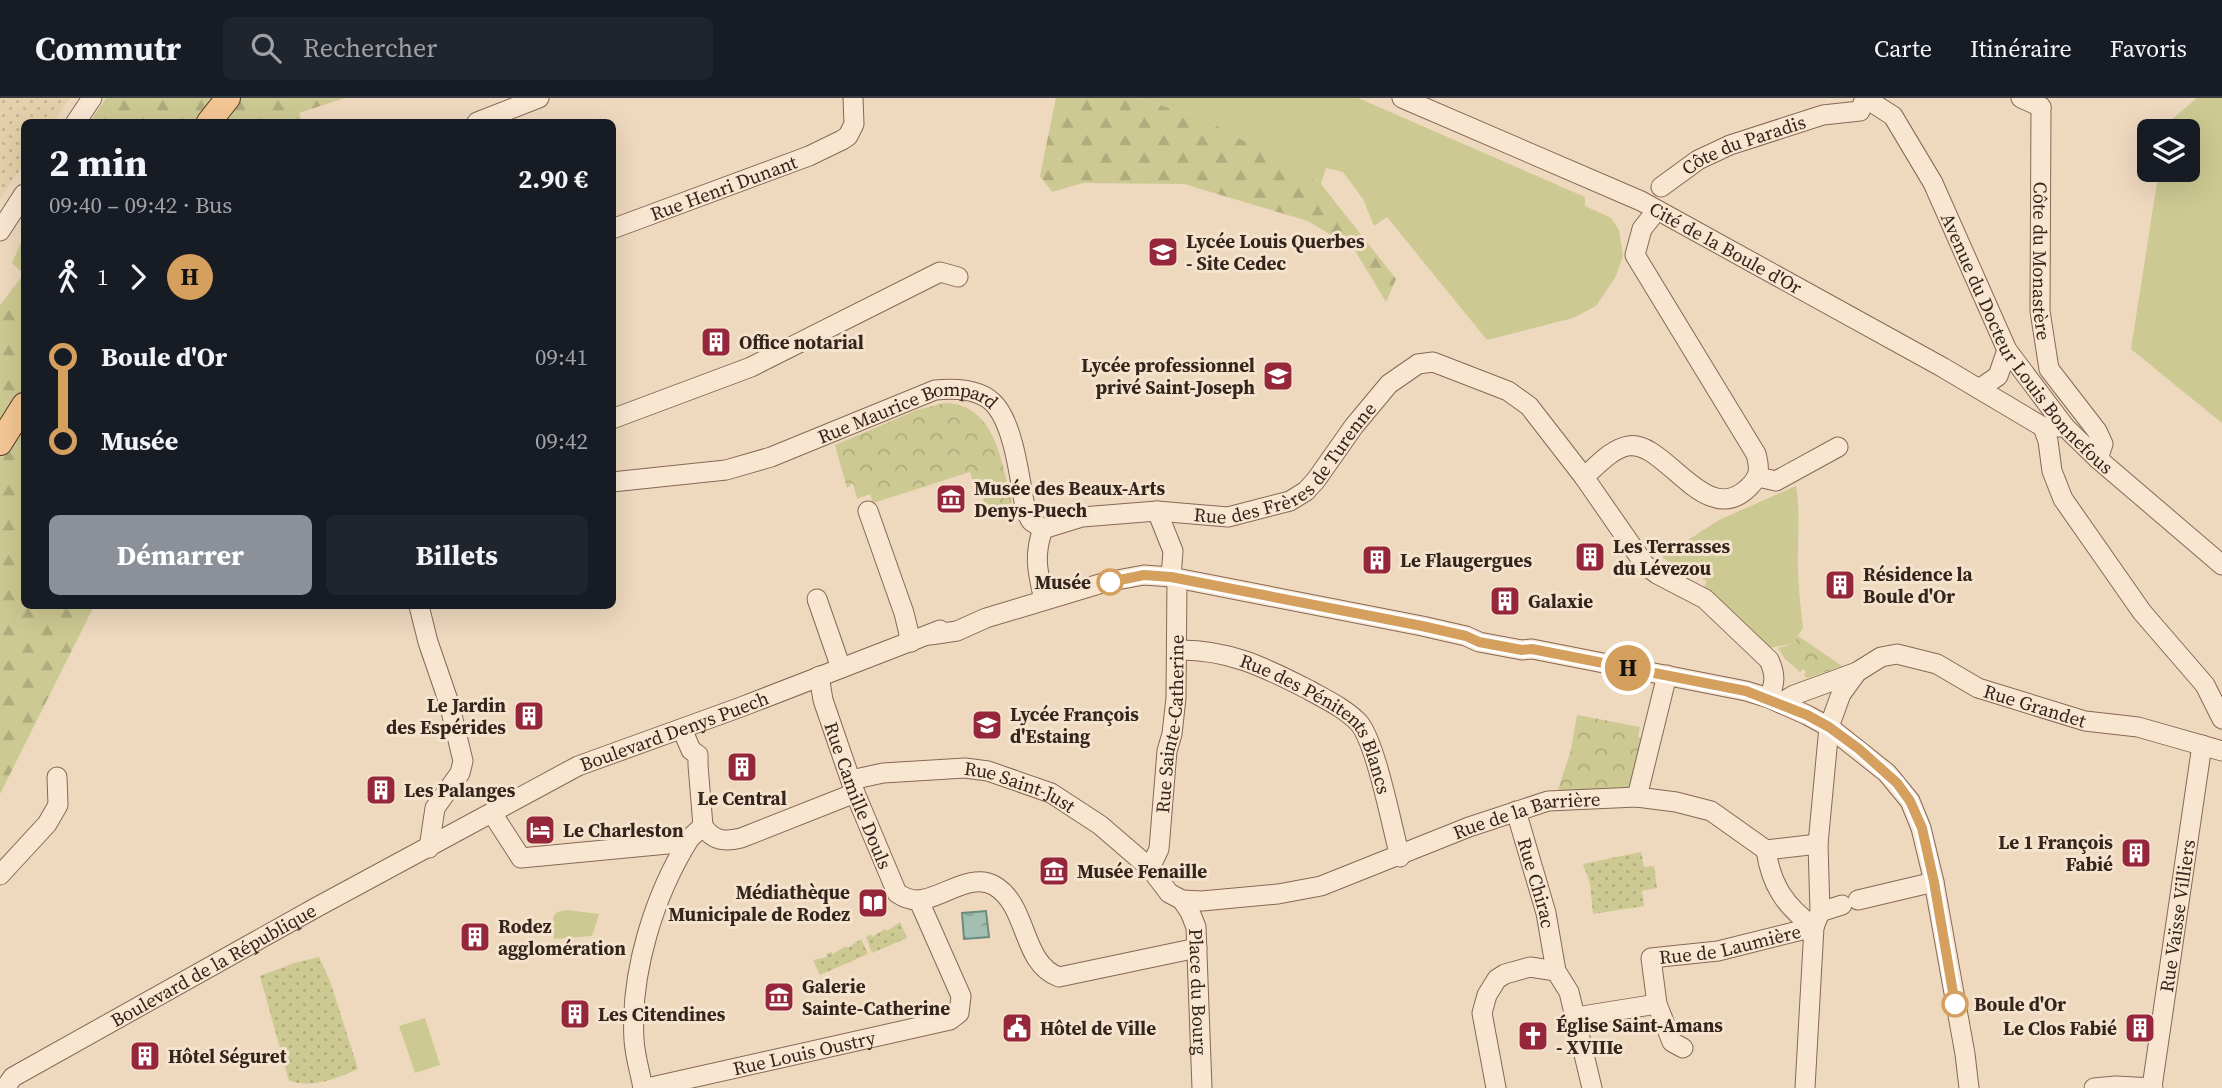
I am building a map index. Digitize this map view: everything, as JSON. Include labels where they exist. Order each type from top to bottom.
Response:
[{"type":"main road","points":[[211,119],[228,98]]},
{"type":"main road","points":[[0,443],[21,410]]},
{"type":"street","points":[[78,119],[92,98]]},
{"type":"street","points":[[485,119],[539,98]]},
{"type":"street","points":[[833,142],[843,119],[841,98]]},
{"type":"street","name":"Rue Henri Dunant","points":[[616,228],[809,156],[833,142],[842,140],[852,130],[855,113],[853,98]]},
{"type":"street","points":[[1402,98],[1657,210]]},
{"type":"street","name":"Côte du Paradis","points":[[1661,187],[1698,160],[1730,145],[1822,115],[1860,111],[1865,98]]},
{"type":"street","name":"Avenue du Docteur Louis Bonnefous","points":[[1865,98],[1893,116],[1933,183],[2007,350],[2065,428],[2222,565]]},
{"type":"street","name":"Côte du Monastère","points":[[2021,98],[2045,103],[2040,311],[2049,369],[2097,431],[2103,444],[2098,459]]},
{"type":"street","points":[[0,230],[21,198]]},
{"type":"street","name":"Cité de la Boule d'Or","points":[[1758,477],[1760,468],[1756,454],[1635,255],[1642,229],[1657,210],[2043,427],[2065,428]]},
{"type":"street","points":[[616,417],[751,366],[940,272],[958,277]]},
{"type":"street","points":[[1998,376],[2007,350]]},
{"type":"street","name":"Rue des Frères de Turenne","points":[[1043,529],[1082,517],[1157,511],[1228,517],[1290,501],[1306,491],[1316,480],[1354,426],[1389,384],[1418,364],[1433,362],[1508,391],[1529,406],[1584,477]]},
{"type":"street","points":[[1979,389],[1998,376],[2024,373],[2023,396],[2004,404]]},
{"type":"street","name":"Rue Maurice Bompard","points":[[616,482],[726,470],[771,457],[935,390],[956,388],[981,394],[997,406],[1010,436],[1026,512],[1031,521],[1043,529]]},
{"type":"street","points":[[2043,427],[2052,471],[2063,499],[2142,612],[2205,685],[2222,719]]},
{"type":"street","points":[[1774,701],[1775,680],[1769,660],[1706,599],[1645,565],[1584,477],[1607,456],[1629,446],[1647,449],[1700,491],[1726,500],[1746,491],[1758,477],[1776,481],[1838,447]]},
{"type":"street","points":[[868,511],[904,613],[921,639]]},
{"type":"street","name":"Rue Sainte-Catherine","points":[[1155,875],[1167,751],[1176,698],[1177,657],[1173,551],[1157,511]]},
{"type":"street","points":[[1043,529],[1037,545],[1036,564],[1044,600]]},
{"type":"street","name":"Boulevard Denys Puech","points":[[429,848],[578,766],[819,676],[921,639],[957,631],[986,618],[1106,582],[1144,575],[1174,577],[1466,636],[1479,642],[1522,650],[1532,649],[1746,691],[1829,727],[1887,773],[1910,801],[1922,828],[1934,882],[1969,1088]]},
{"type":"street","points":[[817,599],[841,668]]},
{"type":"street","points":[[420,609],[452,714],[463,761],[460,773],[435,808],[429,848]]},
{"type":"street","name":"Rue des Pénitents Blancs","points":[[1177,657],[1196,649],[1223,653],[1262,666],[1331,702],[1359,723],[1371,747],[1400,857]]},
{"type":"street","name":"Rue Grandet","points":[[1774,701],[1857,672],[1881,657],[1897,654],[1937,664],[1978,688],[2085,721],[2138,727],[2222,751]]},
{"type":"street","name":"Rue Grandet","points":[[1805,1088],[1817,919],[1818,844],[1829,727],[1836,704],[1857,672]]},
{"type":"street","points":[[1637,797],[1667,675]]},
{"type":"street","name":"Rue Camille Douls","points":[[819,676],[823,700],[853,786],[897,893],[907,899],[919,901]]},
{"type":"street","points":[[645,1088],[634,1042],[634,1008],[642,954],[654,913],[690,836],[698,755],[691,750],[682,729]]},
{"type":"street","name":"Rue Vaïsse Villiers","points":[[2153,1087],[2202,745]]},
{"type":"street","name":"Rue Saint-Just","points":[[690,836],[708,834],[724,842],[762,830],[883,773],[942,767],[988,771],[1051,793],[1100,825],[1155,875]]},
{"type":"street","points":[[0,875],[47,824],[58,805],[57,777]]},
{"type":"street","name":"Rue de la Barrière","points":[[1286,893],[1321,886],[1548,801],[1637,797],[1676,802],[1711,811],[1766,850]]},
{"type":"street","name":"Rue Chirac","points":[[1516,811],[1546,913],[1555,964],[1569,992],[1576,1017],[1592,1088]]},
{"type":"street","points":[[492,813],[521,858],[690,836]]},
{"type":"street","points":[[1818,844],[1766,850],[1769,867],[1793,912],[1817,919],[1850,902],[1934,882]]},
{"type":"street","name":"Boulevard de la République","points":[[6,1082],[317,907],[429,848]]},
{"type":"street","name":"Place du Bourg","points":[[1155,875],[1169,893],[1182,900],[1202,901],[1286,893]]},
{"type":"street","points":[[919,901],[976,883],[996,887],[1009,899],[1038,963],[1046,972],[1059,977],[1197,948]]},
{"type":"street","name":"Place du Bourg","points":[[1182,900],[1196,927],[1202,1088]]},
{"type":"street","name":"Rue Louis Oustry","points":[[645,1088],[950,1020],[959,1013],[961,996],[919,901]]},
{"type":"street","name":"Rue de Laumière","points":[[1657,1004],[1651,958],[1718,951],[1817,919]]},
{"type":"street","points":[[1496,1088],[1482,1013],[1487,995],[1497,979],[1505,975],[1530,967],[1555,964]]},
{"type":"street","points":[[1576,1017],[1657,1004],[1672,1042],[1682,1048]]},
{"type":"street","points":[[2094,1088],[2153,1087]]},
{"type":"shaded area","points":[[0,98],[70,98],[55,119],[21,119],[21,168],[0,199]]},
{"type":"green space","points":[[106,98],[345,98],[299,113],[301,119],[92,119]]},
{"type":"green space","points":[[1056,98],[1138,98],[1205,119],[1321,184],[1396,279],[1386,302],[1354,249],[1308,221],[1184,184],[1083,183],[1052,192],[1040,176]]},
{"type":"green space","points":[[1138,98],[1358,98],[1585,197],[1585,206],[1611,218],[1619,230],[1623,256],[1615,278],[1596,306],[1573,318],[1487,340],[1387,217],[1374,226],[1363,199],[1343,172],[1326,168],[1321,184],[1205,119]]},
{"type":"green space","points":[[2197,98],[2222,98],[2222,423],[2131,349],[2157,182],[2200,182],[2200,119],[2172,119]]},
{"type":"green space","points":[[21,243],[21,271],[12,263]]},
{"type":"green space","points":[[21,278],[21,609],[92,609],[0,794],[0,305]]},
{"type":"green space","points":[[944,403],[961,406],[975,413],[986,425],[1000,455],[1012,503],[987,511],[979,486],[975,487],[970,472],[873,503],[870,494],[857,499],[853,483],[847,488],[835,445],[917,410]]},
{"type":"green space","points":[[1796,486],[1798,580],[1803,628],[1792,644],[1768,648],[1704,586],[1707,582],[1698,575],[1688,574],[1662,557],[1719,520]]},
{"type":"green space","points":[[1798,636],[1842,666],[1807,678],[1804,675],[1806,672],[1803,669],[1800,672],[1785,659],[1778,648],[1792,644]]},
{"type":"green space","points":[[1577,715],[1640,727],[1638,737],[1646,739],[1633,793],[1557,793],[1571,750]]},
{"type":"green space","points":[[1641,852],[1644,867],[1654,866],[1657,888],[1642,891],[1644,906],[1593,914],[1590,883],[1583,864]]},
{"type":"green space","points":[[567,910],[599,914],[592,936],[554,939],[553,917],[557,912]]},
{"type":"green space","points":[[900,922],[907,938],[872,953],[866,937],[871,934],[872,937],[885,929],[887,931]]},
{"type":"green space","points":[[861,939],[868,954],[820,975],[813,960],[827,957],[826,954],[833,954],[846,946],[848,948]]},
{"type":"green space","points":[[319,957],[330,981],[358,1069],[324,1081],[298,1083],[289,1081],[260,976]]},
{"type":"green space","points":[[425,1018],[440,1065],[415,1073],[399,1026]]},
{"type":"water","points":[[986,911],[989,937],[964,939],[962,913]]},
{"type":"bus line","name":"H","points":[[1110,582],[1144,575],[1189,580],[1422,626],[1466,636],[1479,642],[1522,650],[1532,649],[1746,691],[1807,715],[1859,749],[1897,783],[1910,801],[1922,828],[1934,882],[1955,1004]]},
{"type":"place","name":"Lycée Louis Querbes - Site Cedec","points":[[1163,252]]},
{"type":"place","name":"Office notarial","points":[[716,342]]},
{"type":"place","name":"Lycée professionnel privé Saint-Joseph","points":[[1278,376]]},
{"type":"place","name":"Musée des Beaux-Arts Denys-Puech","points":[[951,499]]},
{"type":"place","name":"Les Terrasses du Lévezou","points":[[1590,557]]},
{"type":"place","name":"Le Flaugergues","points":[[1377,560]]},
{"type":"place","name":"Musée","points":[[1110,582]]},
{"type":"place","name":"Résidence la Boule d'Or","points":[[1840,585]]},
{"type":"place","name":"Galaxie","points":[[1505,601]]},
{"type":"place","name":"Le Jardin des Espérides","points":[[529,716]]},
{"type":"place","name":"Lycée François d'Estaing","points":[[987,725]]},
{"type":"place","name":"Le Central","points":[[742,767]]},
{"type":"place","name":"Les Palanges","points":[[381,790]]},
{"type":"place","name":"Le Charleston","points":[[540,830]]},
{"type":"place","name":"Le 1 François Fabié","points":[[2136,853]]},
{"type":"place","name":"Musée Fenaille","points":[[1054,871]]},
{"type":"place","name":"Médiathèque Municipale de Rodez","points":[[873,903]]},
{"type":"place","name":"Rodez agglomération","points":[[475,937]]},
{"type":"place","name":"Galerie Sainte-Catherine","points":[[779,997]]},
{"type":"place","name":"Boule d'Or","points":[[1955,1004]]},
{"type":"place","name":"Les Citendines","points":[[575,1014]]},
{"type":"place","name":"Hôtel de Ville","points":[[1017,1028]]},
{"type":"place","name":"Le Clos Fabié","points":[[2140,1028]]},
{"type":"place","name":"Église Saint-Amans - XVIIIe","points":[[1533,1036]]},
{"type":"place","name":"Hôtel Séguret","points":[[145,1056]]}]
